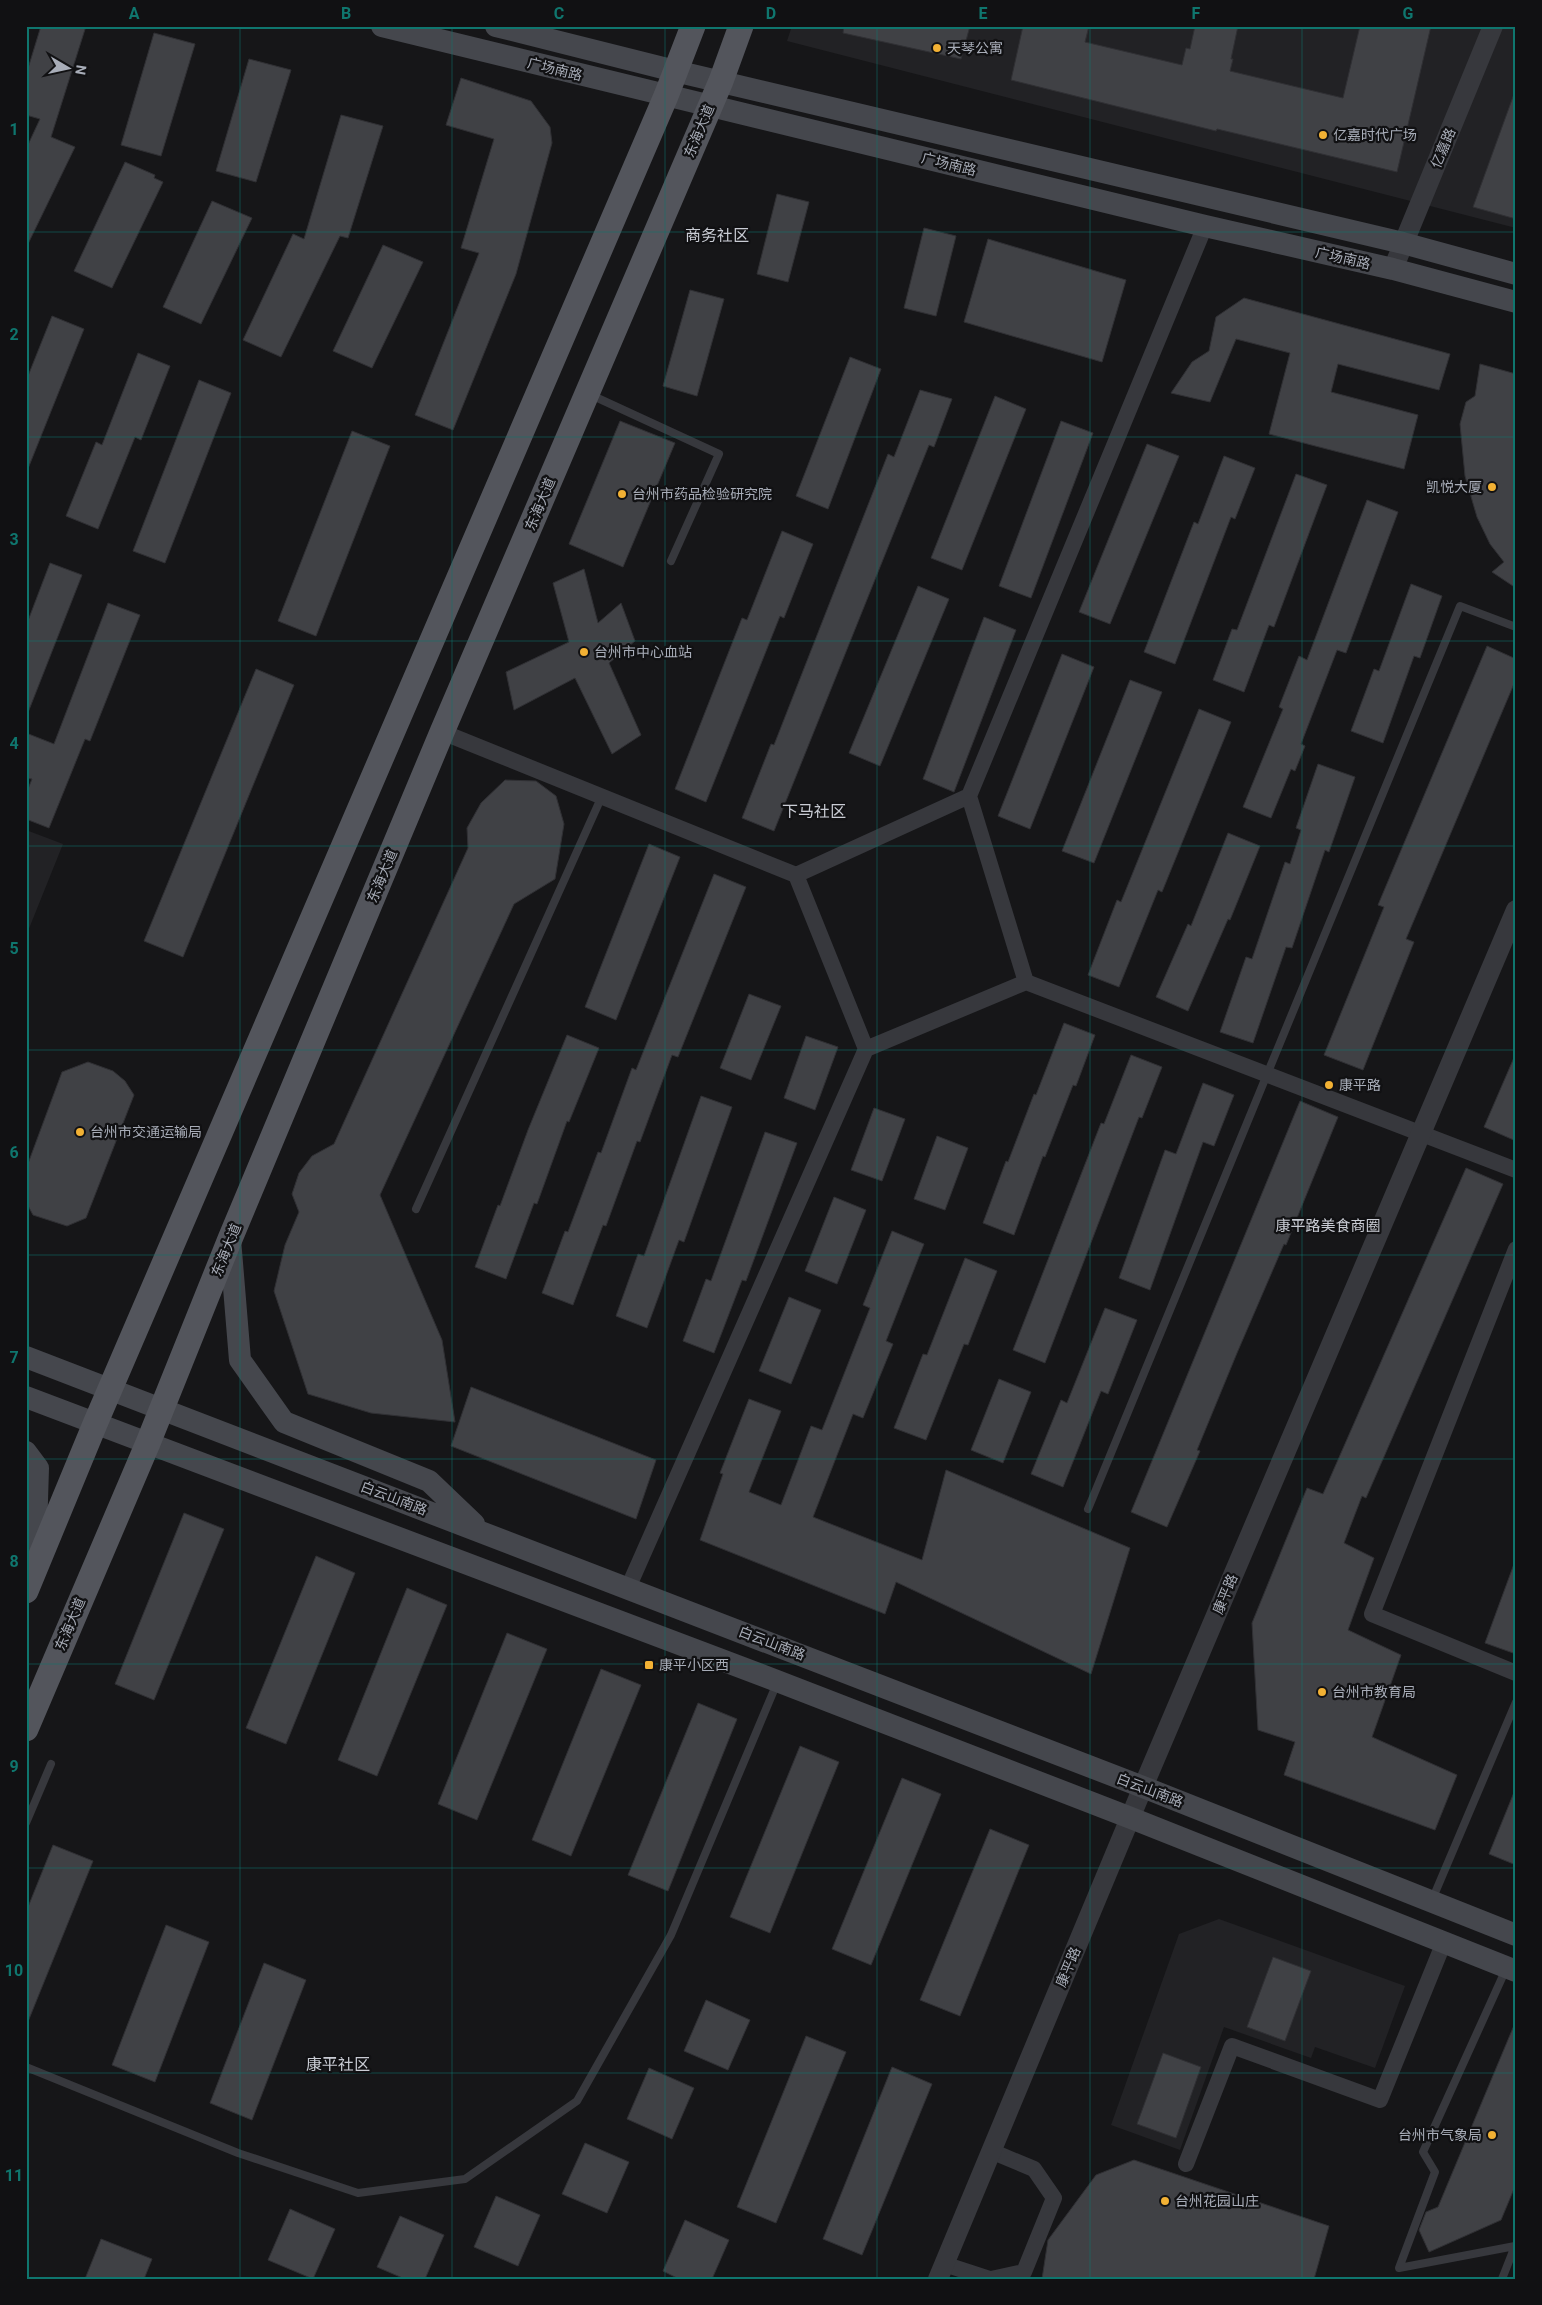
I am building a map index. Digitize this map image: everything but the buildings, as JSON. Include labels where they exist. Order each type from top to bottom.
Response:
[{"type":"main road","name":"广场南路","points":[[382,26],[1205,226],[1393,269],[1516,302]]},
{"type":"main road","name":"广场南路","points":[[496,26],[675,71],[1403,243],[1516,274]]},
{"type":"main road","points":[[31,1581],[95,1424],[666,96],[693,26]]},
{"type":"main road","name":"东海大道","points":[[26,1728],[148,1443],[230,1239],[442,732],[721,81],[741,26]]},
{"type":"main road","points":[[230,1239],[240,1360],[284,1422],[428,1481],[482,1532]]},
{"type":"main road","name":"白云山南路","points":[[26,1357],[1143,1787],[1516,1935]]},
{"type":"main road","points":[[26,1396],[95,1424],[777,1681],[1131,1818],[1511,1969]]},
{"type":"main road","points":[[26,1452],[38,1468],[31,1581]]},
{"type":"street","name":"亿嘉路","points":[[1393,269],[1494,26]]},
{"type":"street","points":[[1026,982],[969,796],[1205,226]]},
{"type":"street","points":[[442,732],[796,875],[866,1049]]},
{"type":"street","points":[[796,875],[969,796]]},
{"type":"street","name":"康平路","points":[[941,2271],[1143,1787],[1516,910]]},
{"type":"street","points":[[628,1588],[866,1049],[1026,982],[1516,1170]]},
{"type":"street","points":[[1516,1249],[1372,1614],[1516,1673]]},
{"type":"street","points":[[1186,2164],[1232,2046],[1380,2100],[1444,1942]]},
{"type":"street","points":[[941,2271],[990,2279],[1024,2272],[1054,2198],[1034,2169],[991,2151]]},
{"type":"lane","points":[[587,393],[719,454],[671,561]]},
{"type":"lane","points":[[1088,1509],[1460,606],[1516,627]]},
{"type":"lane","points":[[416,1209],[602,796]]},
{"type":"lane","points":[[26,2067],[238,2153],[358,2193],[465,2179],[576,2101],[671,1935],[777,1681]]},
{"type":"lane","points":[[1432,1902],[1516,1702]]},
{"type":"lane","points":[[26,1823],[51,1764]]},
{"type":"lane","points":[[1502,2279],[1515,2246],[1400,2268],[1435,2172],[1423,2152],[1511,1969]]},
{"type":"shaded area","points":[[792,26],[1516,26],[1516,228],[787,41]]},
{"type":"shaded area","points":[[26,830],[63,844],[26,936]]},
{"type":"shaded area","points":[[1219,1919],[1405,1986],[1375,2068],[1315,2047],[1311,2058],[1224,2027],[1180,2150],[1111,2125],[1179,1934]]},
{"type":"place","name":"天琴公寓","points":[[937,48]]},
{"type":"place","name":"亿嘉时代广场","points":[[1323,135]]},
{"type":"place","name":"凯悦大厦","points":[[1492,487]]},
{"type":"place","name":"台州市药品检验研究院","points":[[622,494]]},
{"type":"place","name":"台州市中心血站","points":[[584,652]]},
{"type":"place","name":"康平路","points":[[1329,1085]]},
{"type":"place","name":"台州市交通运输局","points":[[80,1132]]},
{"type":"place","name":"康平小区西","points":[[649,1665]]},
{"type":"place","name":"台州市教育局","points":[[1322,1692]]},
{"type":"place","name":"台州市气象局","points":[[1492,2135]]},
{"type":"place","name":"台州花园山庄","points":[[1165,2201]]},
{"type":"district","name":"商务社区","points":[[717,235]]},
{"type":"district","name":"下马社区","points":[[814,811]]},
{"type":"district","name":"康平路美食商圈","points":[[1328,1226]]},
{"type":"district","name":"康平社区","points":[[338,2064]]}]
